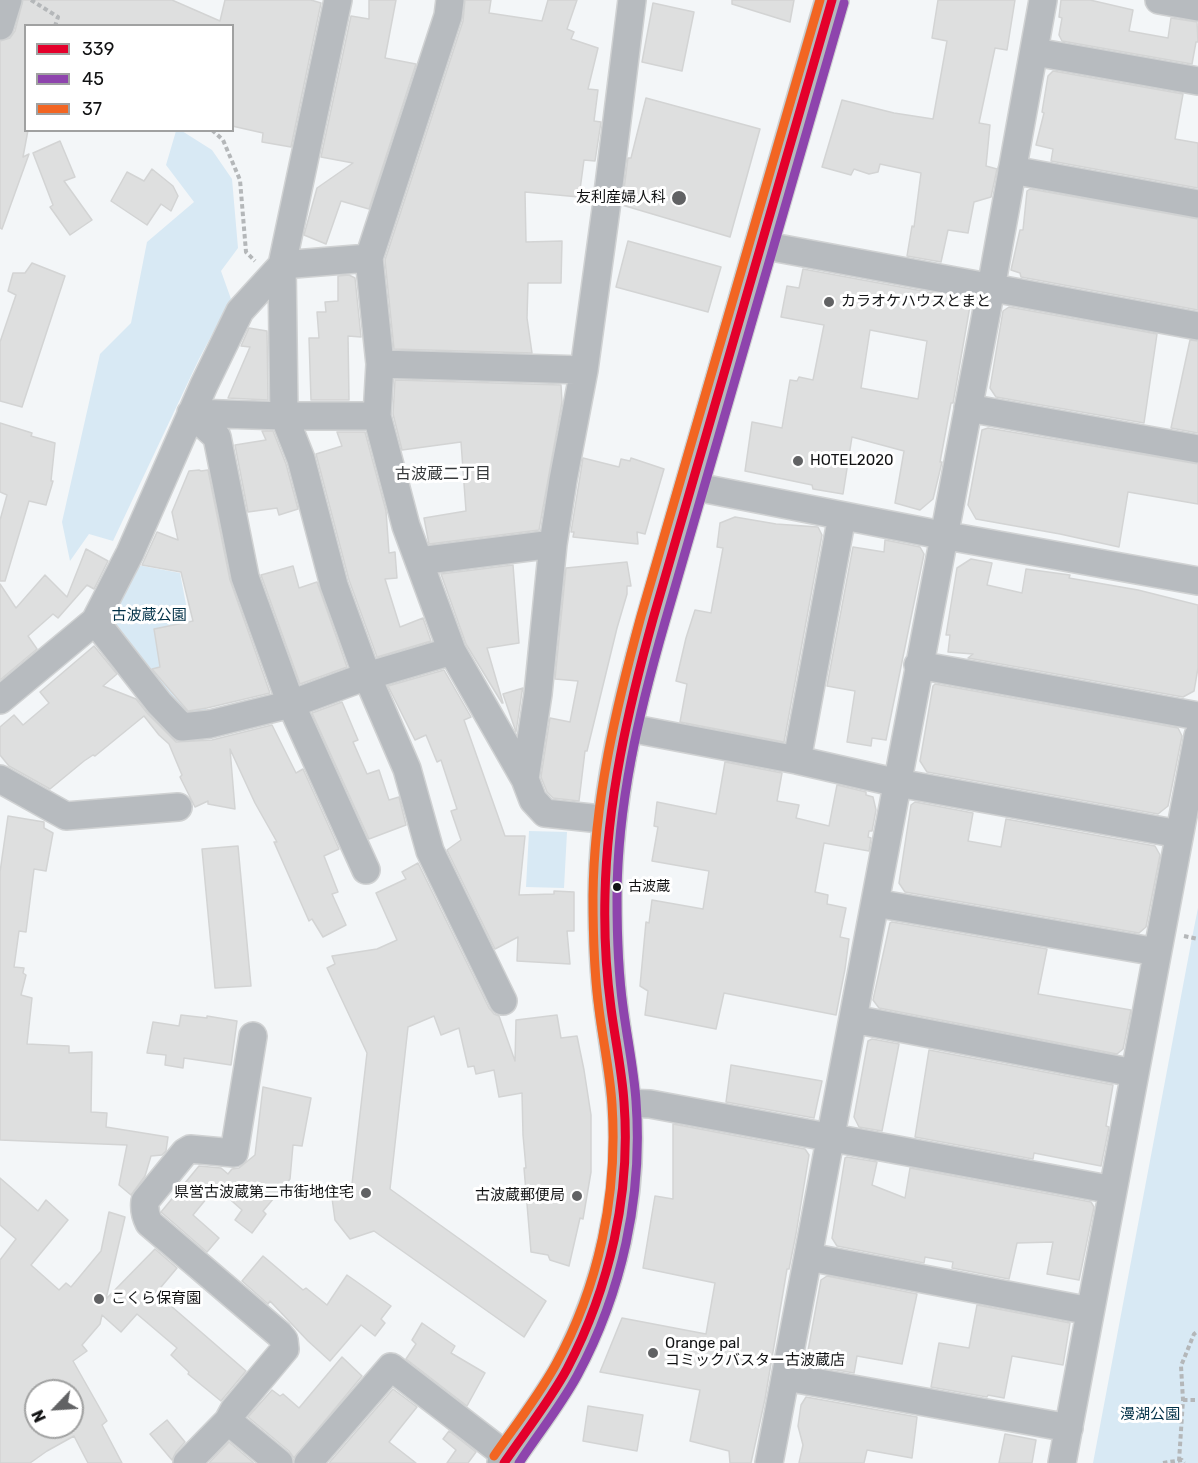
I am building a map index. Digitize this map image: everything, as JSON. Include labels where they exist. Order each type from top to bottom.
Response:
[{"type":"highway","points":[[506,1460],[567,1370],[599,1296],[613,1249],[623,1191],[625,1143],[624,1104],[607,964],[605,892],[610,820],[618,755],[641,659],[831,0]]},
{"type":"street","points":[[0,26],[8,0]]},
{"type":"street","points":[[338,0],[276,272],[284,416],[301,459],[334,585],[367,676],[407,769],[430,851],[503,1001]]},
{"type":"street","points":[[450,0],[447,16],[369,258],[380,364],[377,416],[406,526],[452,651],[525,779],[533,800],[544,813],[610,820]]},
{"type":"street","points":[[525,779],[538,694],[554,544],[563,480],[584,370],[632,0]]},
{"type":"street","points":[[770,1463],[1043,0]]},
{"type":"street","points":[[1159,0],[1198,7]]},
{"type":"street","points":[[1035,52],[1198,81]]},
{"type":"street","points":[[1012,170],[1198,204]]},
{"type":"street","points":[[761,244],[1198,326]]},
{"type":"street","points":[[0,700],[95,621],[130,553],[191,413],[240,311],[276,272],[369,258]]},
{"type":"street","points":[[380,364],[584,370]]},
{"type":"street","points":[[968,408],[1198,449]]},
{"type":"street","points":[[191,413],[377,416]]},
{"type":"street","points":[[191,413],[217,437],[245,577],[291,704],[366,870]]},
{"type":"street","points":[[692,486],[943,535],[1198,581]]},
{"type":"street","points":[[797,760],[842,516]]},
{"type":"street","points":[[419,561],[554,544]]},
{"type":"street","points":[[95,621],[159,703],[182,727],[210,724],[291,704],[367,676],[452,651]]},
{"type":"street","points":[[918,665],[1198,716]]},
{"type":"street","points":[[624,727],[797,760],[898,783],[1179,834]]},
{"type":"street","points":[[1062,1463],[1198,736]]},
{"type":"street","points":[[0,779],[66,816],[178,807]]},
{"type":"street","points":[[874,903],[1157,952]]},
{"type":"street","points":[[853,1019],[1134,1073]]},
{"type":"street","points":[[188,1463],[228,1421],[234,1410],[285,1349],[284,1340],[149,1223],[144,1213],[144,1206],[185,1152],[190,1149],[234,1153],[253,1036]]},
{"type":"street","points":[[624,1104],[650,1104],[1113,1190]]},
{"type":"street","points":[[809,1257],[1090,1311]]},
{"type":"street","points":[[308,1463],[391,1367],[506,1460]]},
{"type":"street","points":[[786,1377],[1069,1428]]},
{"type":"street","points":[[228,1421],[279,1463]]},
{"type":"path","points":[[30,0],[58,17],[56,24]]},
{"type":"path","points":[[214,132],[223,140],[240,180],[246,252],[276,272]]},
{"type":"path","points":[[1163,1463],[1181,1462],[1180,1366],[1194,1334],[1198,1331]]},
{"type":"path","points":[[1182,1400],[1198,1400]]},
{"type":"green space","points":[[176,132],[184,132],[212,150],[232,179],[238,248],[221,271],[231,299],[199,359],[113,541],[89,534],[70,561],[62,522],[100,354],[131,323],[147,242],[194,202],[166,165]]},
{"type":"green space","name":"古波蔵公園","points":[[132,564],[180,573],[208,719],[184,723],[105,622]]},
{"type":"green space","points":[[529,831],[567,832],[564,888],[526,887]]},
{"type":"green space","name":"漫湖公園","points":[[1198,908],[1198,1463],[1093,1463],[1192,938]]},
{"type":"building","points":[[23,0],[172,0],[220,21],[225,0],[311,0],[321,3],[291,147],[262,142],[263,133],[234,126],[234,24],[24,24],[24,132],[28,132],[23,157],[29,154],[2,229],[0,228],[0,41],[10,38],[15,31]]},
{"type":"building","points":[[369,0],[396,0],[385,58],[416,64],[369,209],[341,201],[326,244],[304,235],[317,188],[353,163],[321,157],[351,16],[369,19]]},
{"type":"building","points":[[465,0],[491,0],[489,13],[542,21],[548,0],[577,0],[567,29],[574,32],[571,39],[598,48],[588,89],[598,90],[594,121],[601,122],[595,161],[584,160],[579,197],[525,192],[526,242],[562,241],[561,283],[528,283],[527,318],[532,353],[394,349],[385,260],[463,21]]},
{"type":"building","points":[[732,0],[794,0],[790,22],[732,4]]},
{"type":"building","points":[[938,0],[1015,0],[1007,50],[995,48],[979,123],[990,125],[986,166],[997,169],[991,197],[974,202],[968,233],[948,230],[941,262],[907,256],[912,226],[914,227],[921,173],[880,164],[878,172],[869,174],[854,169],[851,175],[822,167],[842,100],[894,113],[933,119],[947,41],[932,38]]},
{"type":"building","points":[[1061,0],[1090,0],[1133,10],[1129,31],[1168,38],[1171,18],[1197,22],[1198,42],[1196,42],[1192,64],[1062,41],[1059,35],[1062,18],[1059,17]]},
{"type":"building","points":[[653,3],[694,12],[682,71],[642,62]]},
{"type":"building","points":[[1053,71],[1183,94],[1175,139],[1198,143],[1198,188],[1051,161],[1053,149],[1036,145],[1044,113],[1042,112],[1048,76]]},
{"type":"building","points":[[646,98],[760,129],[730,237],[622,205],[628,158],[631,158]]},
{"type":"building","points":[[60,141],[75,177],[64,181],[92,220],[70,235],[50,207],[53,205],[33,153]]},
{"type":"building","points":[[152,169],[173,186],[178,196],[171,211],[161,204],[147,225],[111,201],[127,172],[144,181]]},
{"type":"building","points":[[1030,189],[1198,219],[1198,310],[1021,277],[1020,273],[1011,270],[1020,230],[1023,230],[1027,191]]},
{"type":"building","points":[[628,241],[721,267],[708,312],[616,287]]},
{"type":"building","points":[[32,263],[65,276],[22,407],[0,401],[0,342],[16,295],[8,291],[13,273],[25,273]]},
{"type":"building","points":[[803,269],[971,300],[940,462],[942,462],[933,499],[920,510],[895,503],[904,451],[852,437],[843,494],[813,489],[812,485],[745,471],[752,422],[782,428],[790,380],[797,381],[799,377],[813,380],[824,325],[781,317],[787,286],[799,288]],"holes":[[[870,330],[927,341],[918,399],[861,388]]]},
{"type":"building","points":[[349,275],[355,278],[361,337],[348,336],[349,400],[311,400],[309,338],[319,338],[317,312],[326,312],[325,302],[338,301],[338,276]]},
{"type":"building","points":[[1009,307],[1157,334],[1144,423],[996,397],[990,388],[1003,311]]},
{"type":"building","points":[[249,328],[267,331],[268,400],[228,398],[250,347],[241,346]]},
{"type":"building","points":[[1190,340],[1198,341],[1198,433],[1171,428]]},
{"type":"building","points":[[395,380],[561,385],[562,402],[539,530],[429,544],[424,518],[466,511],[461,442],[402,450],[393,414]]},
{"type":"building","points":[[0,423],[55,443],[51,481],[53,481],[46,505],[29,501],[5,581],[0,581],[0,520],[7,495],[0,492]]},
{"type":"building","points":[[988,428],[1198,464],[1198,504],[1128,492],[1119,547],[976,519],[968,505],[982,430]]},
{"type":"building","points":[[262,431],[273,431],[286,464],[298,509],[279,515],[277,508],[248,512],[235,445],[266,440]]},
{"type":"building","points":[[337,432],[365,432],[386,511],[389,553],[395,552],[397,578],[385,579],[400,627],[423,618],[431,641],[377,657],[349,580],[316,454],[342,446]]},
{"type":"building","points":[[583,458],[619,467],[621,459],[630,461],[631,458],[664,469],[645,534],[637,532],[638,544],[573,537],[574,532],[571,532]]},
{"type":"building","points":[[208,470],[230,580],[270,693],[188,711],[152,669],[160,667],[154,629],[193,621],[181,572],[142,565],[157,532],[178,540],[172,512],[189,471]]},
{"type":"building","points":[[735,517],[776,524],[818,527],[822,535],[784,742],[680,722],[687,684],[676,681],[686,638],[695,610],[711,613],[723,548],[717,547],[720,523]]},
{"type":"building","points":[[885,540],[920,547],[924,554],[886,740],[872,738],[871,746],[847,742],[855,691],[827,686],[853,547],[884,552]]},
{"type":"building","points":[[86,549],[108,561],[94,589],[87,585],[58,618],[53,614],[28,636],[37,649],[0,680],[0,584],[16,608],[45,575],[67,597]]},
{"type":"building","points":[[971,559],[992,563],[987,585],[1022,593],[1026,569],[1070,575],[1069,578],[1138,590],[1198,605],[1198,668],[1194,691],[1183,697],[968,658],[973,654],[948,652],[950,635],[946,635],[957,568]]},
{"type":"building","points":[[627,562],[631,586],[627,586],[627,594],[587,751],[585,751],[579,801],[553,798],[547,792],[541,777],[550,718],[570,722],[578,681],[555,679],[566,568]]},
{"type":"building","points":[[513,565],[519,643],[487,648],[502,703],[466,644],[441,574]]},
{"type":"building","points":[[293,566],[299,588],[317,582],[347,667],[300,684],[261,575]]},
{"type":"building","points":[[94,646],[117,674],[103,686],[136,699],[176,742],[212,740],[272,725],[296,773],[303,769],[339,849],[324,856],[338,892],[332,894],[346,925],[323,937],[312,919],[309,921],[274,842],[277,842],[255,803],[230,749],[235,809],[208,804],[208,801],[195,807],[180,777],[182,775],[169,744],[144,716],[50,789],[9,766],[0,755],[0,727],[14,715],[23,725],[49,703],[40,692]]},
{"type":"building","points":[[444,670],[471,717],[464,720],[505,836],[525,836],[519,895],[554,894],[554,891],[574,892],[574,931],[567,931],[570,964],[517,961],[518,937],[495,949],[447,850],[461,840],[451,811],[457,809],[441,760],[437,762],[426,735],[415,740],[388,686]]},
{"type":"building","points":[[935,684],[1178,728],[1182,736],[1168,806],[1158,814],[927,772],[920,761]]},
{"type":"building","points":[[523,688],[522,692],[516,732],[503,694]]},
{"type":"building","points":[[342,702],[358,740],[353,742],[367,774],[379,770],[389,800],[399,797],[406,825],[369,839],[312,713]]},
{"type":"building","points":[[725,762],[782,773],[777,801],[799,805],[796,818],[829,826],[837,785],[866,792],[866,795],[873,797],[876,810],[872,831],[869,831],[868,837],[871,838],[869,851],[824,843],[815,892],[828,895],[827,904],[846,908],[840,937],[849,939],[836,1015],[724,993],[716,1029],[645,1015],[648,991],[640,986],[646,922],[649,923],[652,900],[703,909],[709,871],[652,861],[658,827],[654,826],[657,802],[716,814]]},
{"type":"building","points":[[915,802],[973,813],[968,841],[1001,847],[1006,819],[1155,846],[1160,855],[1146,927],[1139,933],[905,892],[899,883],[911,805]]},
{"type":"building","points":[[8,816],[44,822],[44,828],[53,833],[46,871],[34,869],[26,932],[19,931],[14,967],[24,968],[23,973],[26,975],[21,995],[32,998],[27,1044],[69,1046],[69,1053],[92,1052],[91,1112],[107,1113],[106,1127],[168,1137],[166,1151],[162,1155],[151,1156],[145,1176],[131,1195],[119,1185],[127,1145],[0,1140],[0,872]]},
{"type":"building","points":[[238,846],[251,986],[215,988],[202,849]]},
{"type":"building","points":[[418,863],[489,1008],[499,1016],[515,1061],[516,1020],[557,1015],[561,1038],[577,1036],[591,1115],[591,1172],[583,1219],[580,1218],[569,1266],[550,1260],[548,1255],[531,1252],[524,1168],[526,1168],[522,1093],[499,1097],[494,1070],[476,1074],[474,1066],[468,1067],[459,1028],[441,1035],[434,1016],[408,1027],[390,1189],[546,1301],[524,1337],[374,1231],[350,1239],[335,1220],[332,1198],[352,1184],[367,1053],[327,968],[335,964],[332,956],[377,949],[397,940],[376,893],[406,879],[402,872]]},
{"type":"building","points":[[892,922],[1047,949],[1038,994],[1131,1010],[1123,1049],[1117,1054],[879,1008],[873,1000]]},
{"type":"building","points":[[181,1015],[237,1021],[231,1065],[184,1058],[183,1068],[165,1065],[166,1055],[147,1053],[153,1022],[179,1026]]},
{"type":"building","points":[[872,1039],[899,1044],[882,1131],[859,1127],[854,1117],[868,1041]]},
{"type":"building","points":[[929,1050],[1113,1085],[1106,1126],[1109,1127],[1101,1166],[1034,1153],[1033,1159],[915,1137]]},
{"type":"building","points":[[731,1065],[822,1081],[814,1118],[726,1102]]},
{"type":"building","points":[[263,1087],[311,1098],[302,1146],[293,1145],[290,1179],[263,1211],[266,1214],[252,1233],[235,1220],[242,1210],[216,1187],[193,1215],[219,1238],[207,1252],[161,1212],[199,1166],[221,1168],[228,1174],[255,1155]]},
{"type":"building","points":[[673,1124],[805,1149],[809,1155],[765,1399],[751,1463],[730,1463],[729,1451],[690,1441],[700,1390],[600,1372],[622,1318],[706,1334],[715,1283],[643,1268],[655,1196],[673,1199]]},
{"type":"building","points":[[847,1157],[877,1162],[872,1185],[905,1198],[910,1168],[1091,1202],[1094,1207],[1079,1280],[1047,1274],[1053,1242],[1017,1243],[1009,1279],[952,1268],[953,1262],[925,1257],[924,1263],[837,1246],[832,1238]]},
{"type":"building","points":[[0,1178],[38,1211],[46,1200],[68,1220],[31,1265],[59,1290],[66,1283],[71,1287],[101,1251],[109,1212],[125,1217],[106,1299],[155,1249],[177,1268],[156,1293],[246,1371],[221,1401],[188,1374],[189,1372],[171,1355],[177,1348],[137,1314],[121,1332],[102,1315],[100,1324],[82,1345],[87,1351],[73,1361],[83,1379],[24,1379],[24,1439],[69,1439],[30,1463],[0,1463],[0,1260],[16,1239],[0,1225]]},
{"type":"building","points":[[263,1256],[303,1290],[306,1288],[327,1305],[347,1275],[391,1306],[381,1319],[385,1323],[375,1336],[361,1325],[330,1361],[270,1301],[268,1304],[242,1281]]},
{"type":"building","points":[[827,1276],[917,1294],[902,1364],[857,1356],[854,1373],[814,1366],[807,1356],[821,1280]]},
{"type":"building","points":[[977,1305],[1070,1323],[1063,1365],[1012,1356],[1004,1398],[931,1387],[939,1343],[969,1348]]},
{"type":"building","points":[[422,1323],[455,1346],[451,1353],[485,1373],[467,1406],[406,1359],[416,1344],[412,1340]]},
{"type":"building","points":[[342,1357],[362,1376],[294,1458],[289,1451],[248,1417],[272,1390],[280,1396],[283,1394],[299,1408]]},
{"type":"building","points":[[84,1380],[107,1421],[102,1425],[122,1463],[88,1463],[76,1439],[84,1439]]},
{"type":"building","points":[[393,1389],[417,1407],[389,1442],[416,1463],[329,1463]]},
{"type":"building","points":[[806,1397],[917,1417],[912,1458],[867,1450],[864,1463],[799,1463],[803,1445],[798,1426],[801,1405]]},
{"type":"building","points":[[588,1406],[643,1415],[637,1451],[583,1441]]},
{"type":"building","points":[[167,1420],[185,1442],[172,1460],[150,1434]]},
{"type":"building","points":[[449,1431],[476,1452],[468,1463],[447,1463],[456,1450],[443,1439]]},
{"type":"building","points":[[1005,1434],[1036,1440],[1032,1463],[999,1463]]},
{"type":"building","points":[[229,1442],[254,1463],[209,1463]]},
{"type":"transit line","name":"37","points":[[494,1456],[541,1389],[570,1336],[594,1272],[602,1239],[612,1172],[613,1138],[611,1092],[596,981],[593,896],[597,825],[608,755],[641,616],[820,0]]},
{"type":"transit line","name":"339","points":[[504,1463],[567,1369],[595,1306],[614,1239],[624,1171],[625,1137],[623,1090],[611,1008],[606,952],[607,860],[614,790],[627,721],[653,619],[832,0]]},
{"type":"transit line","name":"45","points":[[519,1463],[556,1410],[593,1344],[617,1278],[626,1243],[636,1172],[637,1137],[635,1089],[620,980],[617,898],[621,828],[631,758],[665,622],[844,3]]},
{"type":"place","name":"友利産婦人科","points":[[679,198]]},
{"type":"place","name":"カラオケハウスとまと","points":[[829,302]]},
{"type":"place","name":"HOTEL2020","points":[[798,461]]},
{"type":"place","name":"古波蔵","points":[[617,887]]},
{"type":"place","name":"県営古波蔵第二市街地住宅","points":[[366,1193]]},
{"type":"place","name":"古波蔵郵便局","points":[[577,1196]]},
{"type":"place","name":"こくら保育園","points":[[99,1299]]},
{"type":"place","name":"Orange pal コミックバスター古波蔵店","points":[[653,1353]]},
{"type":"district","name":"古波蔵二丁目","points":[[443,474]]}]
